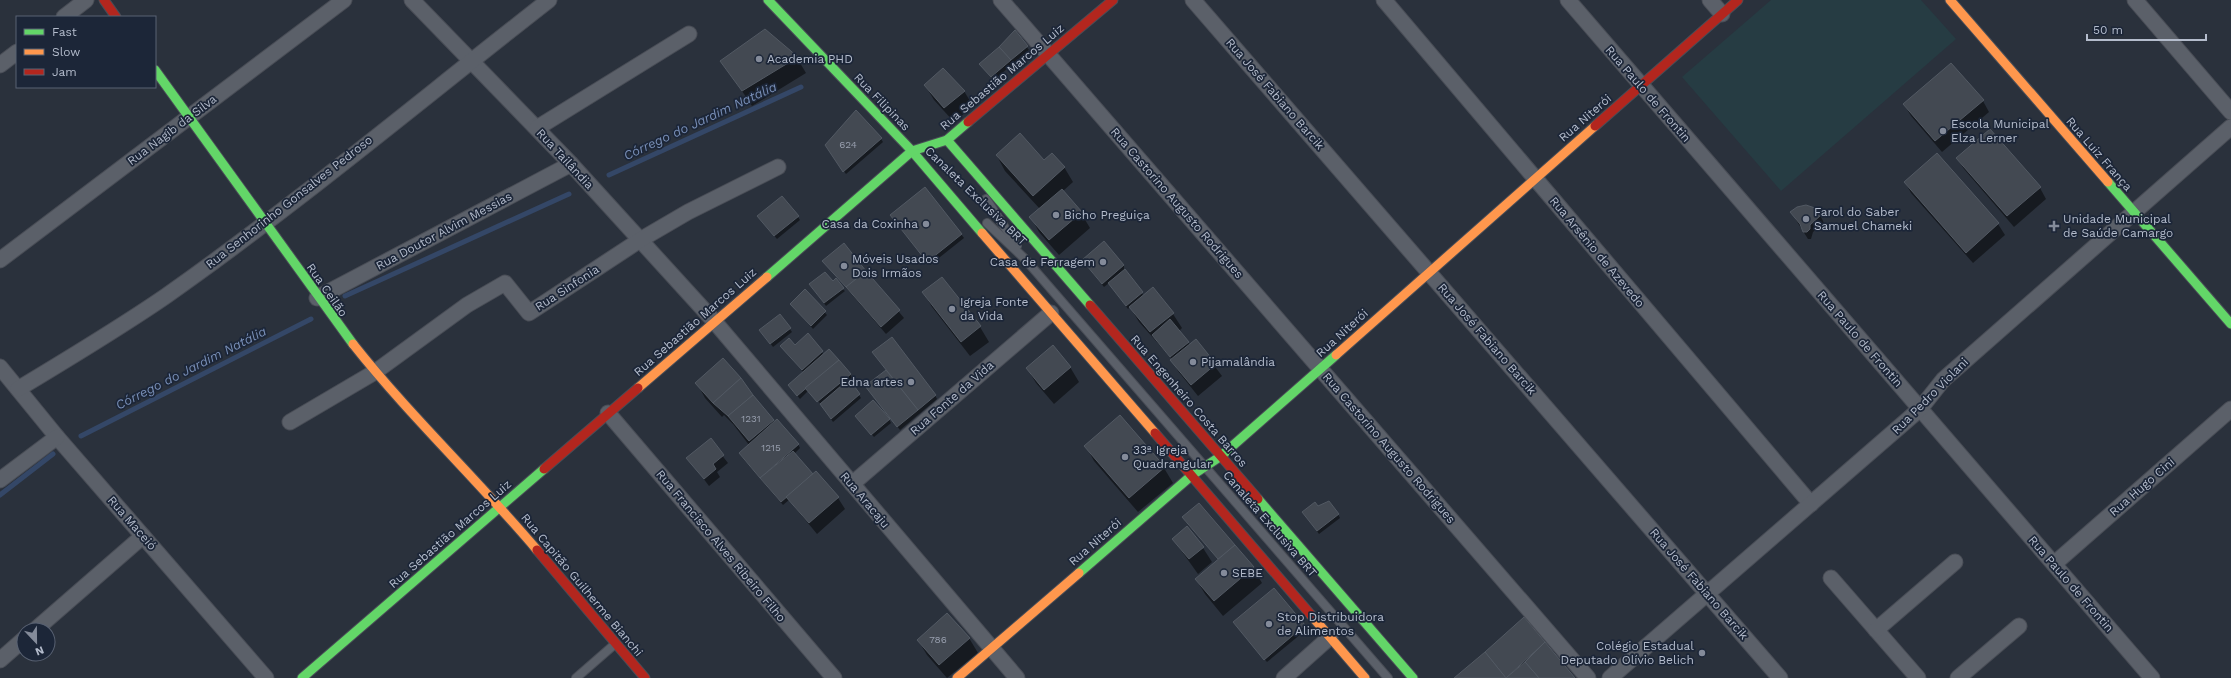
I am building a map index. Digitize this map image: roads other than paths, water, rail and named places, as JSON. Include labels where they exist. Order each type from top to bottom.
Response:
[{"type":"main road","points":[[104,0],[115,16]]},
{"type":"main road","name":"Rua Filipinas","points":[[768,0],[912,151]]},
{"type":"main road","name":"Rua Sebastião Marcos Luiz","points":[[302,678],[912,151],[946,140],[1113,0]]},
{"type":"main road","name":"Rua Niterói","points":[[957,678],[1191,476],[1221,456],[1738,0]]},
{"type":"main road","name":"Rua Luiz França","points":[[1950,0],[2231,324]]},
{"type":"main road","name":"Rua Ceilão","points":[[156,71],[266,222],[317,298],[375,372],[500,506]]},
{"type":"main road","name":"Rua Engenheiro Costa Barros","points":[[946,140],[1413,678]]},
{"type":"main road","points":[[912,151],[1365,678]]},
{"type":"main road","name":"Rua Capitão Guilherme Bianchi","points":[[500,506],[645,678]]},
{"type":"street","points":[[65,16],[86,0]]},
{"type":"street","name":"Rua Nagib da Silva","points":[[0,260],[344,0]]},
{"type":"street","name":"Rua Tailândia","points":[[412,0],[571,164],[714,321]]},
{"type":"street","name":"Rua Senhorinho Gonsalves Pedroso","points":[[18,389],[136,316],[266,222],[549,0]]},
{"type":"street","name":"Rua Castorino Augusto Rodrigues","points":[[1001,0],[1588,678]]},
{"type":"street","name":"Rua José Fabiano Barcik","points":[[1193,0],[1780,678]]},
{"type":"street","name":"Rua Arsênio de Azevedo","points":[[1384,0],[1811,504]]},
{"type":"street","name":"Rua Paulo de Frontin","points":[[1568,0],[2152,678]]},
{"type":"street","points":[[1710,0],[1722,14]]},
{"type":"street","points":[[2135,0],[2231,112]]},
{"type":"street","points":[[537,128],[689,34]]},
{"type":"street","points":[[0,65],[16,53]]},
{"type":"street","name":"Rua Pedro Violani","points":[[1610,678],[1920,409],[1943,380],[2231,127]]},
{"type":"street","name":"Rua Doutor Alvim Messias","points":[[317,298],[571,164]]},
{"type":"street","name":"Rua Sinfonia","points":[[290,422],[375,372],[467,305],[505,283],[529,314],[640,240],[688,212],[778,167]]},
{"type":"street","name":"Rua Fonte da Vida","points":[[852,484],[1051,313]]},
{"type":"street","name":"Rua Aracaju","points":[[714,321],[1017,678]]},
{"type":"street","name":"Rua Maceió","points":[[0,367],[57,437],[266,678]]},
{"type":"street","name":"Rua Hugo Cini","points":[[2054,564],[2231,409]]},
{"type":"street","name":"Rua Francisco Alves Ribeiro Filho","points":[[608,413],[834,678]]},
{"type":"street","points":[[0,480],[57,437]]},
{"type":"street","points":[[44,622],[143,536]]},
{"type":"street","points":[[1876,630],[1955,562]]},
{"type":"street","points":[[1831,578],[1918,678]]},
{"type":"street","points":[[1958,678],[2018,626]]},
{"type":"street","points":[[1284,678],[1330,637]]},
{"type":"street","points":[[0,660],[16,646]]},
{"type":"lane","name":"Canaleta Exclusiva BRT","points":[[946,140],[1025,259]]},
{"type":"lane","name":"Canaleta Exclusiva BRT","points":[[912,151],[1025,259],[1388,678]]},
{"type":"lane","points":[[576,678],[615,644]]},
{"type":"waterway","name":"Córrego do Jardim Natália","points":[[609,175],[801,87]]},
{"type":"waterway","name":"Córrego do Jardim Natália","points":[[345,296],[569,194]]},
{"type":"waterway","name":"Córrego do Jardim Natália","points":[[81,436],[311,319]]},
{"type":"waterway","name":"Córrego do Jardim Natália","points":[[0,495],[53,454]]},
{"type":"place","name":"Academia PHD","points":[[759,59]]},
{"type":"place","name":"Escola Municipal Elza Lerner","points":[[1943,131]]},
{"type":"place","name":"Bicho Preguiça","points":[[1056,215]]},
{"type":"place","name":"Farol do Saber Samuel Chameki","points":[[1806,219]]},
{"type":"place","name":"Casa da Coxinha","points":[[926,224]]},
{"type":"place","name":"Unidade Municipal de Saúde Camargo","points":[[2054,226]]},
{"type":"place","name":"Casa de Ferragem","points":[[1103,262]]},
{"type":"place","name":"Móveis Usados Dois Irmãos","points":[[844,266]]},
{"type":"place","name":"Igreja Fonte da Vida","points":[[952,309]]},
{"type":"place","name":"Pijamalândia","points":[[1193,362]]},
{"type":"place","name":"Edna artes","points":[[911,382]]},
{"type":"place","name":"33ª Igreja Quadrangular","points":[[1125,457]]},
{"type":"place","name":"SEBE","points":[[1224,573]]},
{"type":"place","name":"Stop Distribuidora de Alimentos","points":[[1269,624]]},
{"type":"place","name":"Colégio Estadual Deputado Olívio Belich","points":[[1702,653]]}]
